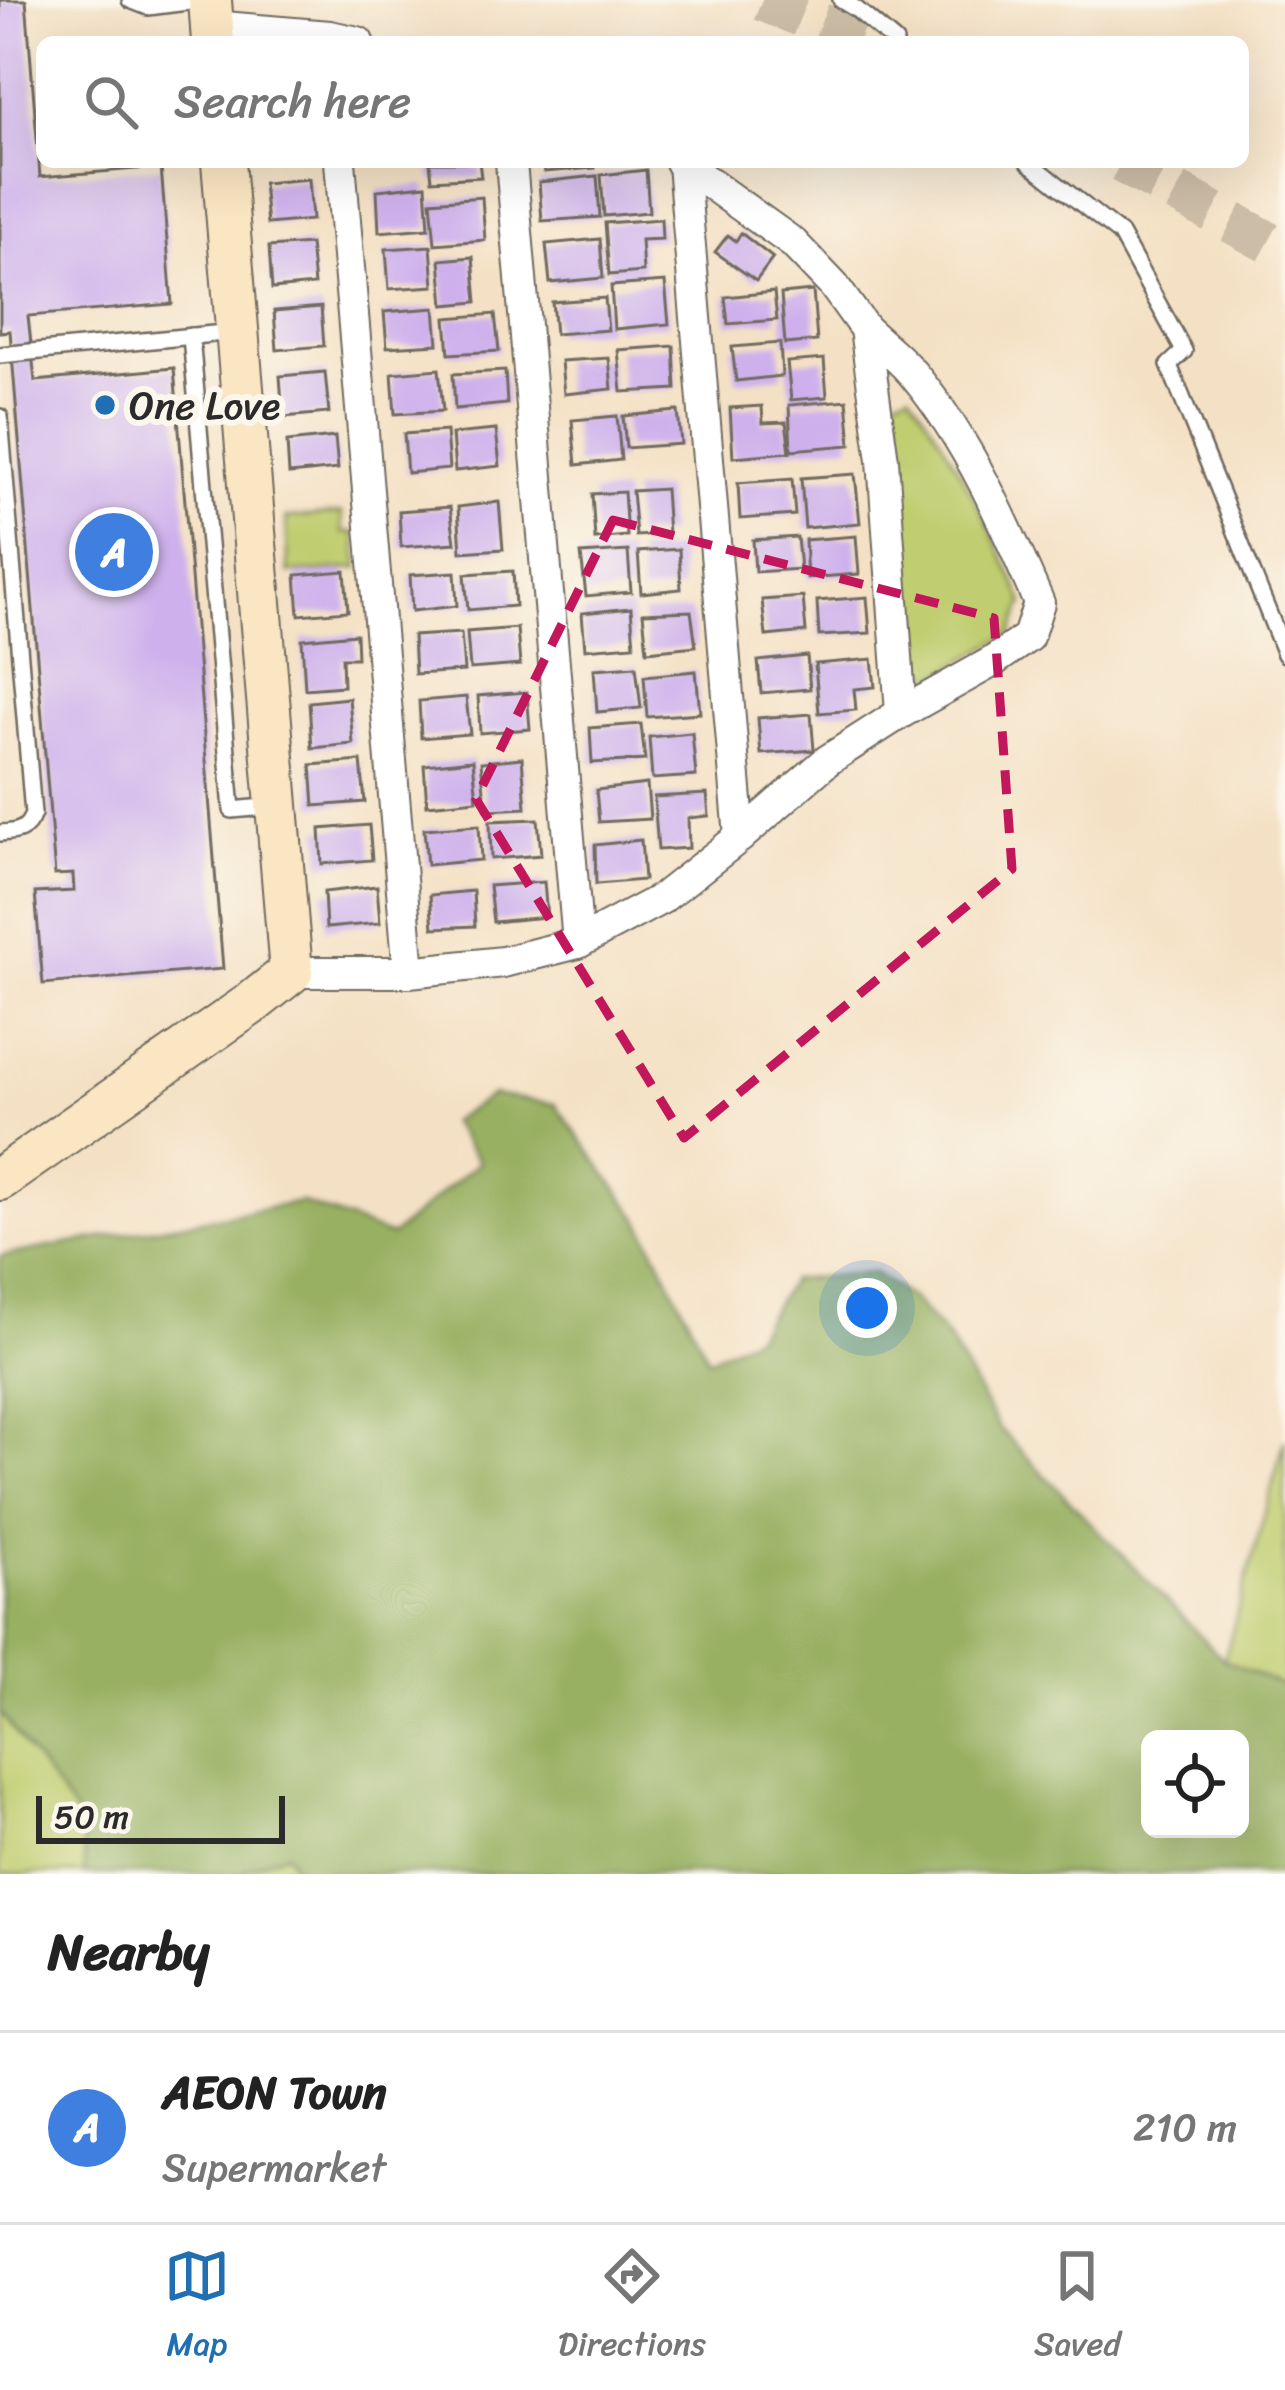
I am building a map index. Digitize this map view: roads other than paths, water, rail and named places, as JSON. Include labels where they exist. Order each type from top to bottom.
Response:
[{"type":"street","points":[[210,17],[317,36]]},
{"type":"street","points":[[223,168],[291,972]]},
{"type":"street","points":[[341,168],[409,972]]},
{"type":"street","points":[[512,168],[578,944]]},
{"type":"street","points":[[682,168],[740,837]]},
{"type":"street","points":[[0,1179],[291,972],[409,972],[503,962],[578,944],[661,899],[828,760],[1028,637],[1039,604],[998,510],[912,372],[865,329],[834,286],[793,243],[689,168]]},
{"type":"street","points":[[865,329],[883,460],[901,713]]},
{"type":"lane","points":[[130,0],[210,17]]},
{"type":"lane","points":[[841,0],[888,36]]},
{"type":"lane","points":[[1037,168],[1120,234],[1184,351],[1169,365],[1285,654]]},
{"type":"lane","points":[[0,355],[237,331]]},
{"type":"lane","points":[[191,336],[232,810],[279,806]]},
{"type":"lane","points":[[0,417],[33,814],[18,832],[0,833]]},
{"type":"tunnel","points":[[762,0],[850,36]]},
{"type":"tunnel","points":[[1132,168],[1285,254]]},
{"type":"place","name":"One Love","points":[[105,405]]},
{"type":"place","name":"AEON Town","points":[[114,552]]}]
